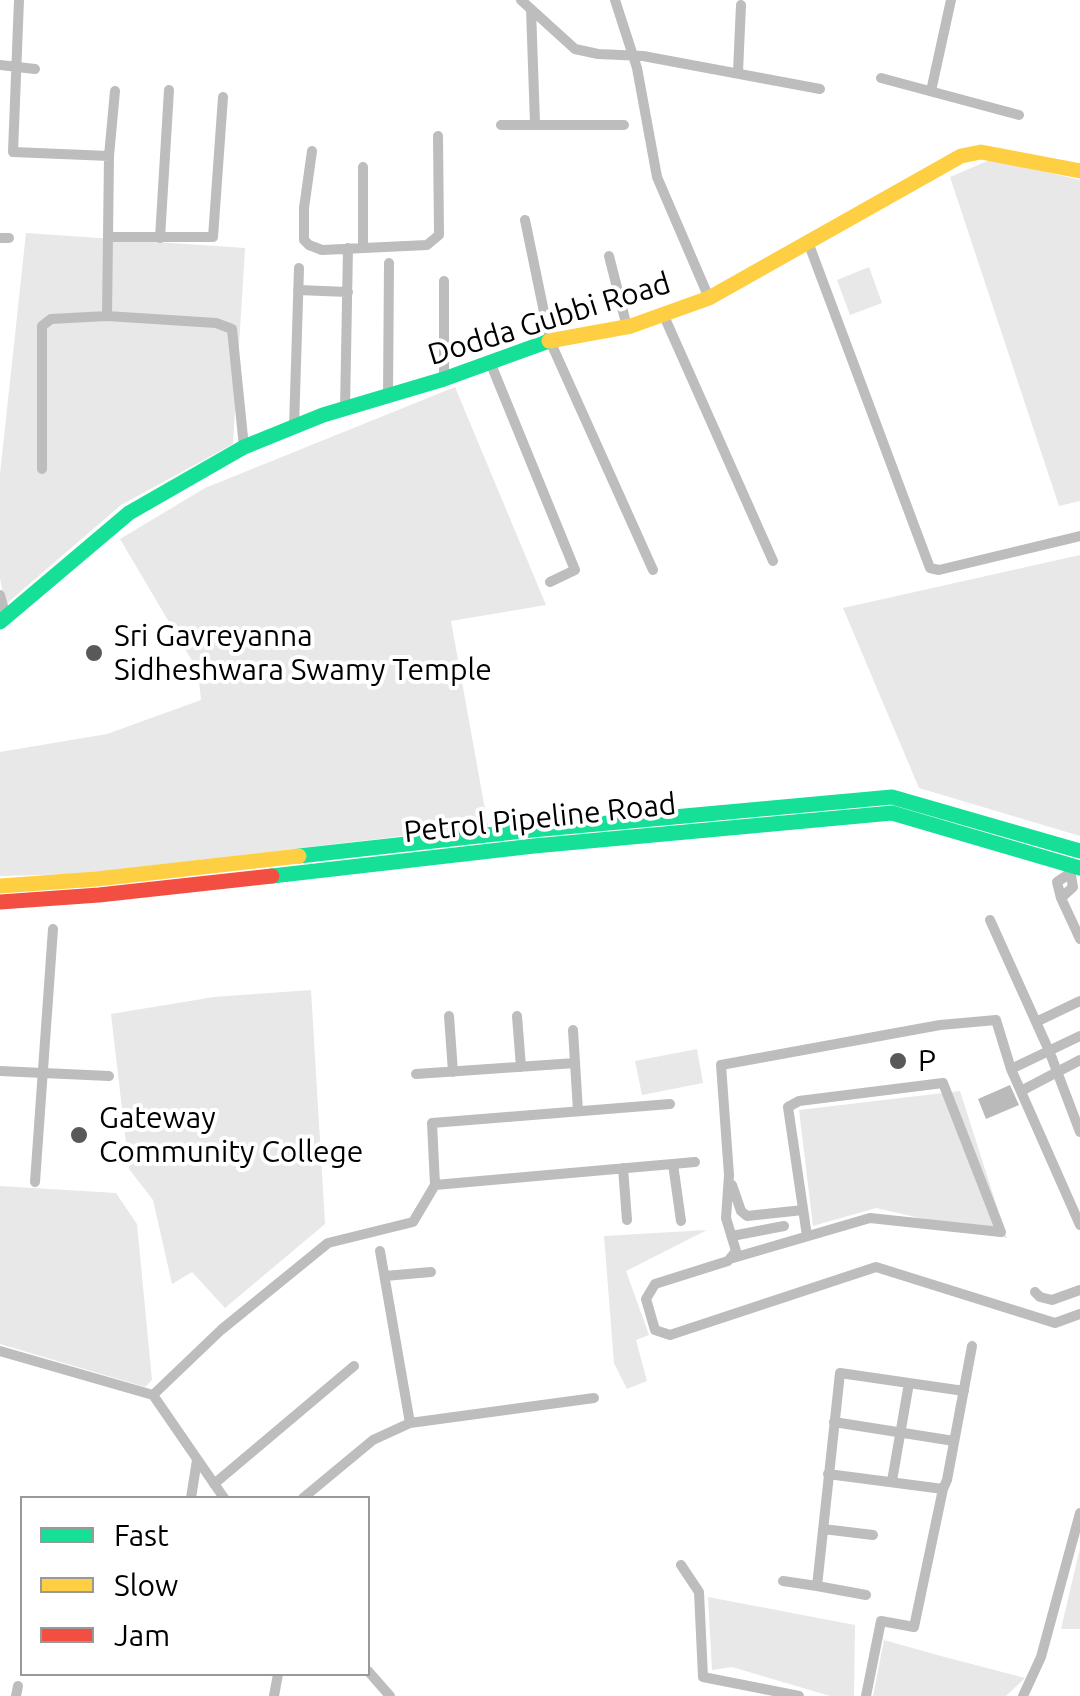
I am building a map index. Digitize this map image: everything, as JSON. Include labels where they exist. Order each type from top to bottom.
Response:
[{"type":"main road","name":"Dodda Gubbi Road","points":[[3,620],[130,513],[244,447],[344,409],[550,341],[627,327],[709,298],[961,156],[981,152],[1080,171]]},
{"type":"main road","name":"Petrol Pipeline Road","points":[[0,886],[892,813],[1076,861]]},
{"type":"main road","name":"Petrol Pipeline Road","points":[[0,902],[99,895],[326,860]]},
{"type":"street","points":[[18,0],[14,152],[108,156]]},
{"type":"street","points":[[615,0],[634,55],[657,177],[709,298]]},
{"type":"street","points":[[932,91],[951,0]]},
{"type":"street","points":[[526,4],[575,50],[634,55],[820,88]]},
{"type":"street","points":[[526,4],[534,123]]},
{"type":"street","points":[[738,72],[741,5]]},
{"type":"street","points":[[0,65],[35,68]]},
{"type":"street","points":[[881,78],[1019,115]]},
{"type":"street","points":[[160,238],[169,90]]},
{"type":"street","points":[[107,316],[108,156],[115,91]]},
{"type":"street","points":[[108,237],[213,237],[224,97]]},
{"type":"street","points":[[501,125],[624,125]]},
{"type":"street","points":[[312,150],[304,185],[304,240],[309,245],[322,250],[427,246],[438,236],[438,136]]},
{"type":"street","points":[[363,168],[363,248]]},
{"type":"street","points":[[525,220],[550,341],[654,570]]},
{"type":"street","points":[[808,242],[930,568],[939,570],[1080,536]]},
{"type":"street","points":[[344,409],[348,248]]},
{"type":"street","points":[[609,256],[627,327]]},
{"type":"street","points":[[388,396],[389,263]]},
{"type":"street","points":[[294,427],[299,268]]},
{"type":"street","points":[[444,281],[444,379]]},
{"type":"street","points":[[298,290],[348,292]]},
{"type":"street","points":[[42,468],[42,326],[51,319],[107,316],[216,323],[232,329],[244,447]]},
{"type":"street","points":[[664,316],[774,561]]},
{"type":"street","points":[[490,362],[581,585]]},
{"type":"street","points":[[550,582],[575,570]]},
{"type":"street","points":[[0,595],[3,620]]},
{"type":"street","points":[[1076,861],[1073,887],[1061,898],[1080,939]]},
{"type":"street","points":[[990,920],[1050,1053],[1080,1132]]},
{"type":"street","points":[[36,1182],[53,929]]},
{"type":"street","points":[[1036,1022],[1080,1002]]},
{"type":"street","points":[[449,1016],[453,1072]]},
{"type":"street","points":[[517,1016],[521,1066]]},
{"type":"street","points":[[731,1258],[736,1251],[726,1218],[729,1174],[721,1065],[940,1024],[996,1020],[1021,1091],[1080,1225]]},
{"type":"street","points":[[573,1030],[578,1111]]},
{"type":"street","points":[[1012,1069],[1080,1036]]},
{"type":"street","points":[[1021,1091],[1080,1061]]},
{"type":"street","points":[[416,1074],[575,1062]]},
{"type":"street","points":[[0,1071],[109,1076]]},
{"type":"street","points":[[807,1236],[788,1107],[799,1101],[943,1083],[1002,1232],[870,1218],[731,1258],[651,1288],[646,1299],[654,1330],[670,1335],[876,1266],[1055,1323],[1080,1314]]},
{"type":"street","points":[[152,1394],[221,1330],[328,1243],[413,1222],[435,1185],[432,1123],[670,1104]]},
{"type":"street","points":[[435,1185],[695,1162]]},
{"type":"street","points":[[673,1164],[681,1221]]},
{"type":"street","points":[[622,1168],[628,1220]]},
{"type":"street","points":[[729,1174],[737,1203],[747,1216],[803,1210]]},
{"type":"street","points":[[732,1236],[784,1226]]},
{"type":"street","points":[[380,1251],[410,1423]]},
{"type":"street","points":[[385,1276],[430,1272]]},
{"type":"street","points":[[1035,1292],[1040,1298],[1052,1300],[1080,1290]]},
{"type":"street","points":[[866,1696],[881,1621],[914,1627],[972,1346]]},
{"type":"street","points":[[0,1351],[152,1394],[223,1496]]},
{"type":"street","points":[[214,1484],[354,1366]]},
{"type":"street","points":[[817,1586],[840,1373],[964,1391]]},
{"type":"street","points":[[892,1481],[909,1383]]},
{"type":"street","points":[[305,1496],[373,1440],[410,1423],[594,1398]]},
{"type":"street","points":[[834,1422],[954,1440]]},
{"type":"street","points":[[191,1496],[197,1459]]},
{"type":"street","points":[[828,1474],[943,1488]]},
{"type":"street","points":[[1023,1696],[1041,1657],[1080,1513]]},
{"type":"street","points":[[822,1529],[873,1534]]},
{"type":"street","points":[[681,1565],[699,1592],[704,1676],[799,1696]]},
{"type":"street","points":[[784,1581],[866,1595]]},
{"type":"street","points":[[370,1673],[390,1696]]},
{"type":"shaded area","points":[[992,159],[1080,180],[1080,501],[1059,506],[950,177]]},
{"type":"shaded area","points":[[26,233],[245,248],[233,444],[121,505],[5,605],[0,578],[0,474]]},
{"type":"shaded area","points":[[869,267],[882,303],[850,315],[837,280]]},
{"type":"shaded area","points":[[455,387],[546,605],[451,621],[488,826],[80,874],[0,876],[0,752],[107,734],[201,700],[198,671],[120,539],[205,488]]},
{"type":"shaded area","points":[[1080,555],[1080,836],[919,788],[843,608]]},
{"type":"shaded area","points":[[311,990],[325,1224],[225,1308],[192,1272],[172,1284],[153,1200],[129,1169],[111,1014],[214,997]]},
{"type":"shaded area","points":[[697,1049],[703,1083],[642,1095],[635,1061]]},
{"type":"shaded area","points":[[1010,1085],[1019,1105],[986,1119],[978,1099]]},
{"type":"shaded area","points":[[960,1091],[1007,1238],[876,1208],[813,1226],[799,1110]]},
{"type":"shaded area","points":[[0,1186],[116,1193],[137,1224],[152,1380],[145,1387],[0,1344]]},
{"type":"shaded area","points":[[707,1230],[626,1271],[649,1335],[636,1340],[647,1381],[627,1389],[614,1363],[604,1236]]},
{"type":"shaded area","points":[[1080,1548],[1080,1629],[1061,1629]]},
{"type":"shaded area","points":[[708,1597],[855,1625],[854,1696],[830,1696],[732,1667],[712,1670]]},
{"type":"shaded area","points":[[884,1640],[1025,1678],[1006,1696],[873,1696]]},
{"type":"traffic: fast","points":[[0,622],[129,513],[244,447],[323,415],[444,379],[549,341]]},
{"type":"traffic: fast","points":[[299,856],[892,797],[1080,851]]},
{"type":"traffic: fast","points":[[272,876],[534,846],[892,813],[1080,868]]},
{"type":"traffic: slow","points":[[549,341],[631,326],[709,298],[961,156],[981,152],[1080,171]]},
{"type":"traffic: slow","points":[[0,886],[299,856]]},
{"type":"traffic: jam","points":[[0,902],[272,876]]},
{"type":"place","name":"Sri Gavreyanna Sidheshwara Swamy Temple","points":[[94,653]]},
{"type":"place","name":"P","points":[[898,1061]]},
{"type":"place","name":"Gateway Community College","points":[[79,1135]]}]
